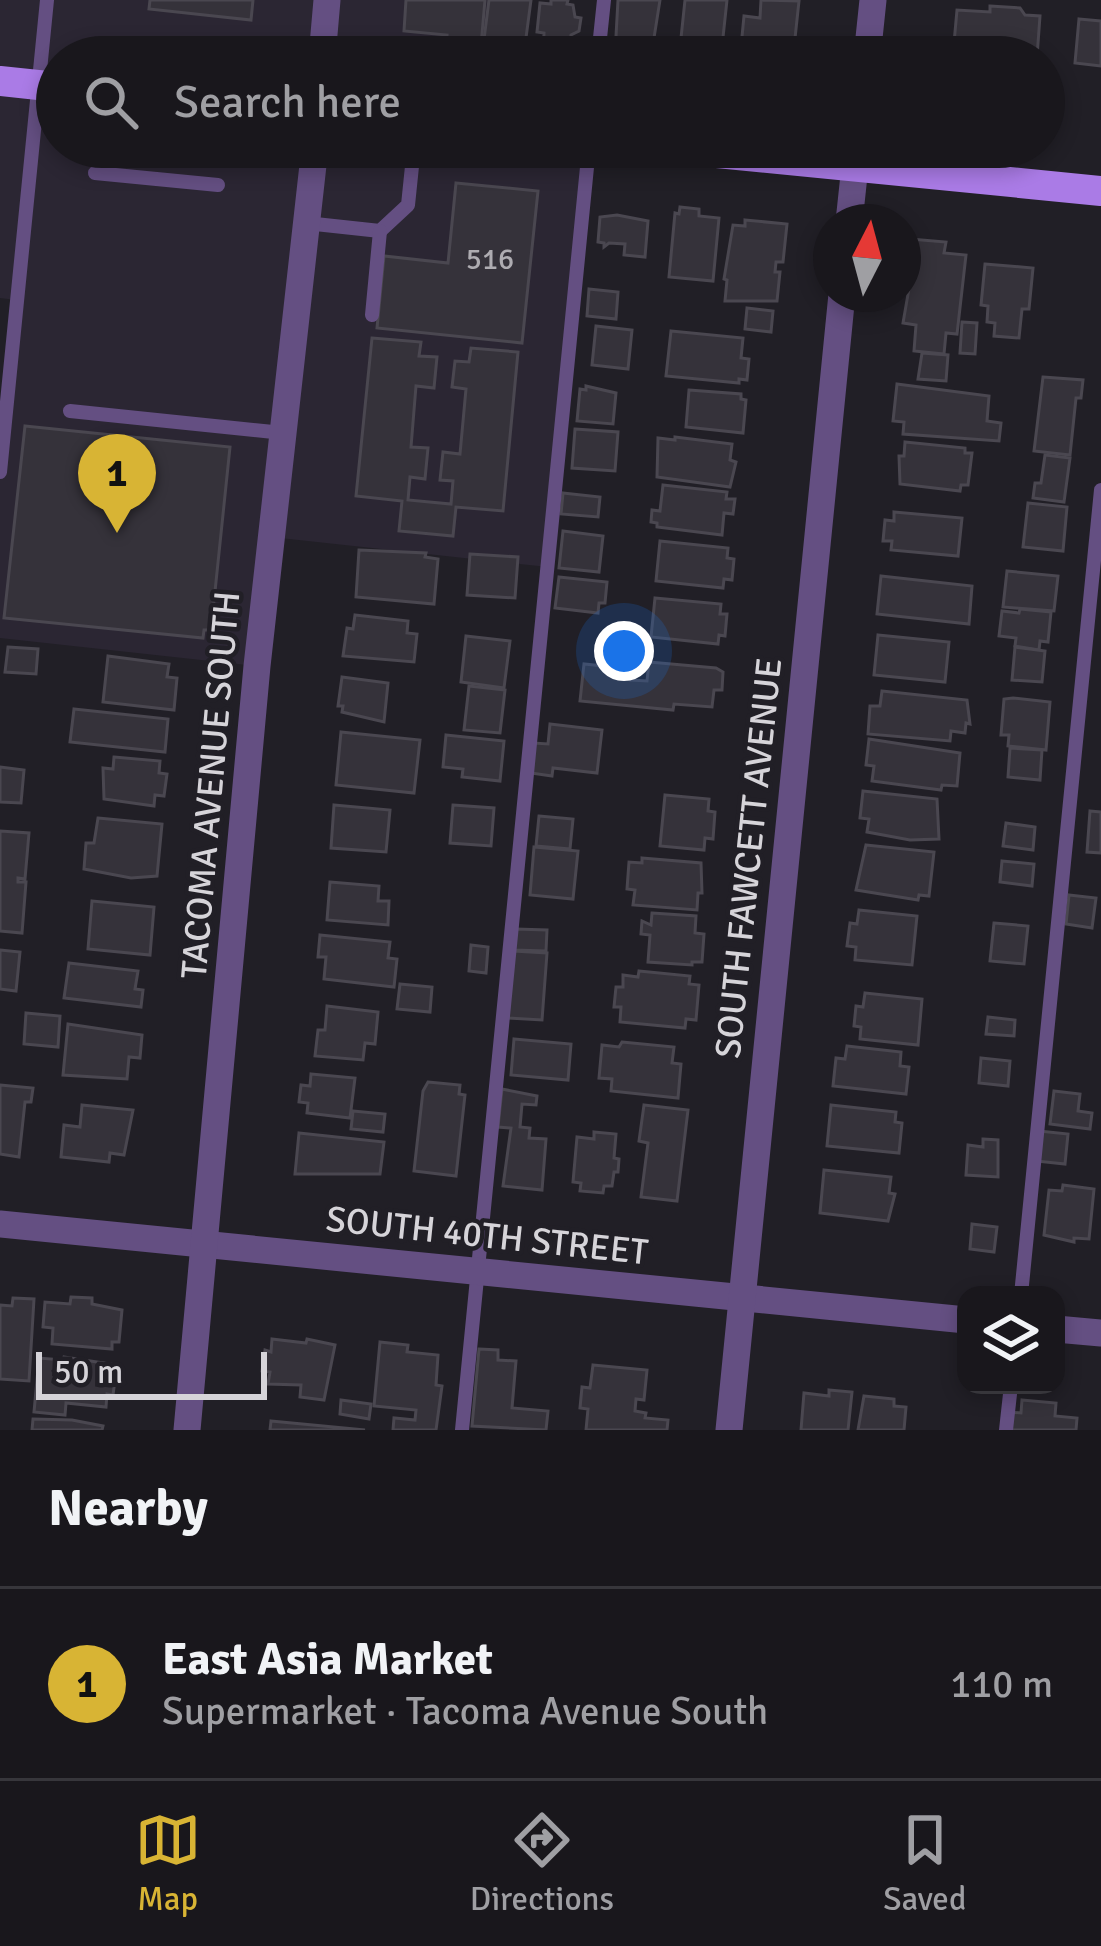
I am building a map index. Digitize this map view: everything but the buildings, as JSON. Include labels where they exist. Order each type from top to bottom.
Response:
[{"type":"main road","points":[[0,81],[36,85]]},
{"type":"main road","points":[[935,168],[1101,191]]},
{"type":"street","points":[[324,36],[327,0]]},
{"type":"street","points":[[869,36],[873,0]]},
{"type":"street","name":"TACOMA AVENUE SOUTH","points":[[187,1430],[257,666],[313,168]]},
{"type":"street","points":[[851,204],[855,168]]},
{"type":"street","name":"SOUTH FAWCETT AVENUE","points":[[729,1430],[840,312]]},
{"type":"street","name":"SOUTH 40TH STREET","points":[[0,1224],[957,1319]]},
{"type":"street","points":[[1065,1330],[1101,1333]]},
{"type":"lane","points":[[47,0],[47,36]]},
{"type":"lane","points":[[600,36],[604,0]]},
{"type":"lane","points":[[0,472],[37,168]]},
{"type":"lane","points":[[372,315],[380,231],[408,206],[412,168]]},
{"type":"lane","points":[[462,1430],[588,168]]},
{"type":"lane","points":[[95,173],[218,185]]},
{"type":"lane","points":[[306,223],[380,231]]},
{"type":"lane","points":[[70,411],[283,433]]},
{"type":"lane","points":[[1022,1286],[1101,490]]},
{"type":"lane","points":[[1006,1430],[1010,1394]]},
{"type":"shaded area","points":[[0,0],[490,0],[486,36],[36,36],[36,168],[587,168],[548,567],[271,537],[257,666],[0,638],[0,472],[16,300],[0,298]]},
{"type":"place","name":"East Asia Market","points":[[117,533]]}]
